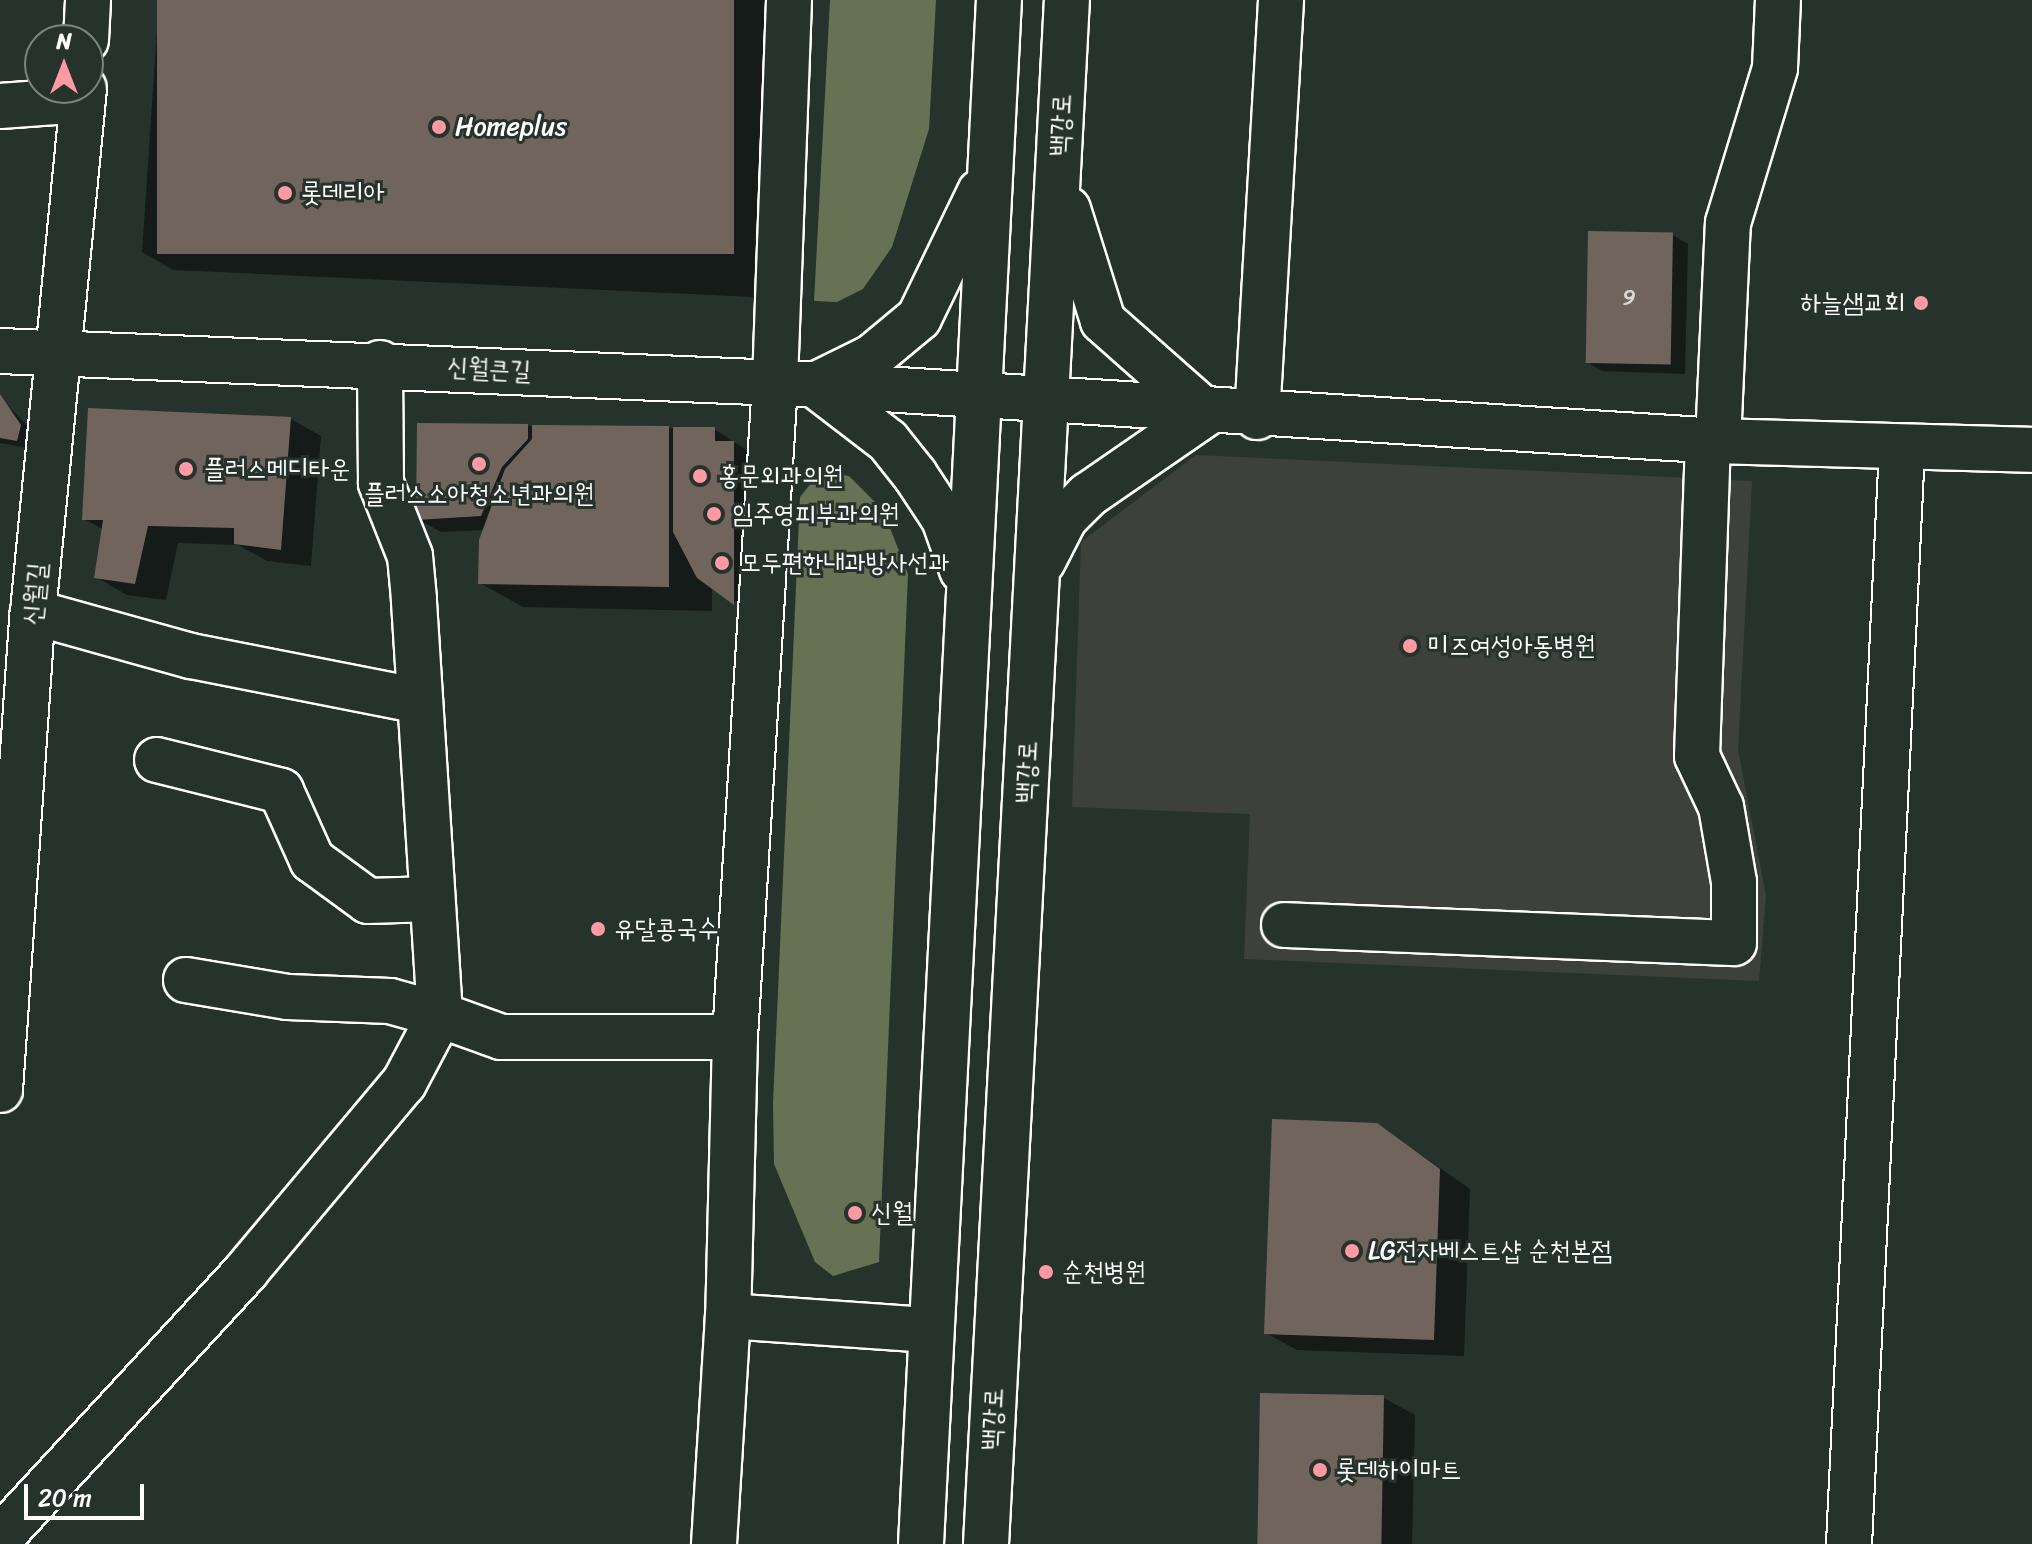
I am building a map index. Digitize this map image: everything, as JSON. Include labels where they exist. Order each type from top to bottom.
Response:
[{"type":"street","points":[[87,24],[88,0]]},
{"type":"street","points":[[714,1544],[728,1316],[735,1037],[795,384],[789,0]]},
{"type":"street","points":[[921,1544],[999,0]]},
{"type":"street","name":"백강로","points":[[986,1544],[1067,0]]},
{"type":"street","points":[[1257,417],[1281,0]]},
{"type":"street","points":[[1284,925],[1734,943],[1734,882],[1721,807],[1697,756],[1728,223],[1775,68],[1778,0]]},
{"type":"street","name":"신월길","points":[[0,106],[24,103]]},
{"type":"street","name":"신월길","points":[[0,1090],[33,612],[83,104]]},
{"type":"street","points":[[795,384],[872,357],[919,318],[990,172]]},
{"type":"street","points":[[1037,579],[1047,546],[1088,495],[1207,413],[1103,321],[1059,181]]},
{"type":"street","name":"신월큰길","points":[[0,351],[380,363],[795,384],[1257,417],[1713,441],[2032,450]]},
{"type":"street","points":[[0,1538],[246,1271],[404,1083],[440,1015],[410,556],[381,483],[380,363]]},
{"type":"street","points":[[795,384],[888,441],[944,519],[968,588]]},
{"type":"street","points":[[1849,1544],[1902,447]]},
{"type":"street","points":[[33,612],[191,656],[420,701]]},
{"type":"street","points":[[157,760],[281,791],[312,860],[368,901],[432,899]]},
{"type":"street","points":[[186,980],[288,997],[390,1001],[501,1037],[735,1037]]},
{"type":"street","points":[[728,1316],[930,1330]]},
{"type":"shaded area","name":"미즈여성아동병원","points":[[1196,455],[1752,481],[1738,750],[1766,895],[1759,981],[1244,959],[1250,814],[1072,807],[1081,542]]},
{"type":"green space","points":[[830,0],[936,0],[929,129],[892,247],[863,289],[837,302],[814,301]]},
{"type":"green space","points":[[821,471],[849,476],[883,510],[908,574],[879,1262],[833,1276],[815,1262],[774,1164],[773,1103],[800,497]]},
{"type":"building","name":"Homeplus","points":[[157,0],[734,0],[734,254],[157,254]]},
{"type":"building","points":[[1588,231],[1673,232],[1671,364],[1586,363]]},
{"type":"building","points":[[0,394],[21,425],[17,441],[0,438]]},
{"type":"building","name":"플러스메디타운","points":[[88,408],[291,417],[281,550],[234,544],[234,528],[148,526],[135,584],[94,578],[103,520],[82,520]]},
{"type":"building","points":[[417,423],[528,424],[528,439],[502,467],[481,516],[416,520]]},
{"type":"building","points":[[532,425],[669,426],[669,587],[478,584],[479,540],[505,469],[532,439]]},
{"type":"building","points":[[673,427],[715,427],[715,441],[734,441],[734,605],[697,578],[673,532]]},
{"type":"building","name":"LG전자베스트샵 순천본점","points":[[1272,1119],[1377,1123],[1440,1169],[1434,1340],[1264,1334]]},
{"type":"building","name":"롯데하이마트","points":[[1260,1393],[1384,1395],[1381,1544],[1257,1544]]},
{"type":"place","name":"Homeplus","points":[[439,127]]},
{"type":"place","name":"롯데리아","points":[[285,193]]},
{"type":"place","name":"하늘샘교회","points":[[1921,303]]},
{"type":"place","name":"플러스소아청소년과의원","points":[[479,464]]},
{"type":"place","name":"플러스메디타운","points":[[186,469]]},
{"type":"place","name":"홍문외과의원","points":[[700,476]]},
{"type":"place","name":"임주영피부과의원","points":[[714,514]]},
{"type":"place","name":"모두편한내과방사선과","points":[[722,563]]},
{"type":"place","name":"미즈여성아동병원","points":[[1410,646]]},
{"type":"place","name":"유달콩국수","points":[[598,929]]},
{"type":"place","name":"신월","points":[[855,1213]]},
{"type":"place","name":"LG전자베스트샵 순천본점","points":[[1352,1251]]},
{"type":"place","name":"순천병원","points":[[1046,1272]]},
{"type":"place","name":"롯데하이마트","points":[[1320,1470]]}]
